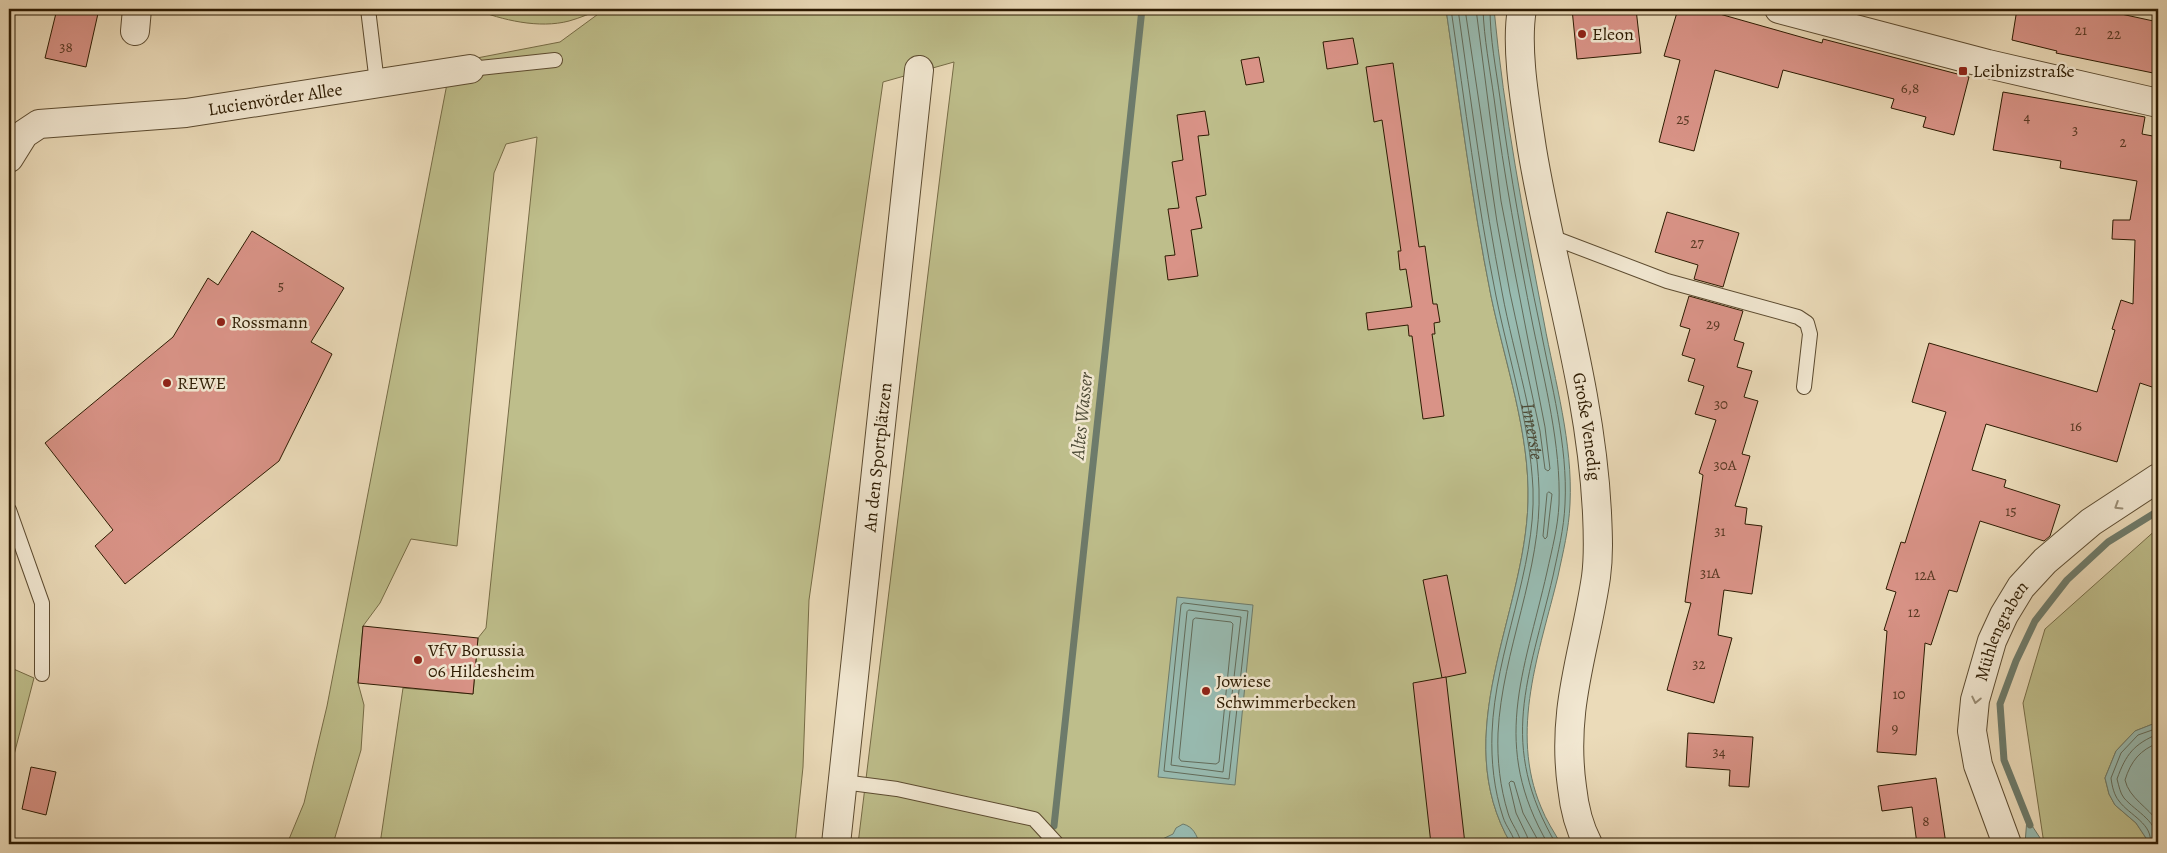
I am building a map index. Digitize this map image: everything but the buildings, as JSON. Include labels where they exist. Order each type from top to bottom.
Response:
[{"type":"street","name":"Große Venedig","points":[[1522,9],[1520,31],[1527,119],[1549,236],[1587,411],[1593,450],[1598,553],[1596,573],[1572,694],[1569,736],[1573,795],[1578,819],[1588,844]]},
{"type":"street","points":[[1779,9],[1857,19],[1988,64],[2158,103]]},
{"type":"street","name":"Lucienvörder Allee","points":[[9,158],[24,134],[38,124],[186,114],[470,69]]},
{"type":"street","name":"An den Sportplätzen","points":[[836,844],[919,70]]},
{"type":"street","name":"Mühlengraben","points":[[2007,844],[1978,765],[1972,731],[1975,700],[1992,641],[2004,615],[2021,587],[2045,561],[2091,522],[2158,478]]},
{"type":"lane","points":[[368,9],[377,83]]},
{"type":"lane","name":"Lucienvörder Allee","points":[[470,69],[555,60]]},
{"type":"lane","points":[[1549,236],[1668,281],[1798,317],[1806,323],[1810,334],[1804,387]]},
{"type":"lane","points":[[9,510],[42,603],[42,674]]},
{"type":"lane","points":[[843,782],[897,789],[1034,819],[1057,844]]},
{"type":"green space","points":[[474,9],[602,9],[569,21],[533,24],[496,17]]},
{"type":"green space","points":[[605,9],[1446,9],[1478,225],[1491,296],[1521,424],[1528,476],[1528,502],[1524,545],[1494,674],[1487,717],[1486,760],[1493,802],[1511,844],[858,844],[954,62],[883,82],[809,600],[803,767],[795,844],[380,844],[403,688],[473,694],[478,638],[486,628],[537,137],[506,144],[494,173],[457,546],[411,539],[380,603],[363,626],[358,683],[364,705],[361,750],[333,844],[287,844],[304,803],[327,706],[451,63],[560,42]]},
{"type":"green space","points":[[2158,528],[2158,722],[2135,731],[2116,751],[2105,778],[2109,794],[2115,805],[2136,823],[2146,838],[2145,844],[2044,844],[2023,703],[2045,629]]},
{"type":"green space","points":[[9,667],[34,678],[9,774]]},
{"type":"water","name":"Innerste","points":[[1446,9],[1494,9],[1503,88],[1515,166],[1566,435],[1569,458],[1570,504],[1566,540],[1536,662],[1528,720],[1528,749],[1532,778],[1543,812],[1561,844],[1511,844],[1493,802],[1486,760],[1487,717],[1494,674],[1524,545],[1528,502],[1528,476],[1521,424],[1491,296],[1478,225]]},
{"type":"water","name":"Jowiese Schwimmerbecken","points":[[1177,597],[1253,605],[1235,785],[1158,777]]},
{"type":"water","points":[[2158,722],[2158,844],[2145,844],[2146,838],[2136,823],[2115,805],[2109,794],[2105,778],[2116,751],[2135,731]]},
{"type":"water","points":[[2027,818],[2044,844],[2025,844]]},
{"type":"water","points":[[1183,824],[1192,829],[1200,844],[1152,844],[1173,834],[1176,828]]},
{"type":"waterway","name":"Altes Wasser","points":[[1054,826],[1142,9]]},
{"type":"waterway","points":[[2030,825],[2004,760],[2000,704],[2016,661],[2035,621],[2067,580],[2108,542],[2158,511]]},
{"type":"place","name":"Eleon","points":[[1582,34]]},
{"type":"place","name":"Leibnizstraße","points":[[1963,71]]},
{"type":"place","name":"Rossmann","points":[[221,322]]},
{"type":"place","name":"REWE","points":[[167,383]]},
{"type":"place","name":"VfV Borussia 06 Hildesheim","points":[[418,660]]},
{"type":"place","name":"Jowiese Schwimmerbecken","points":[[1206,691]]}]
